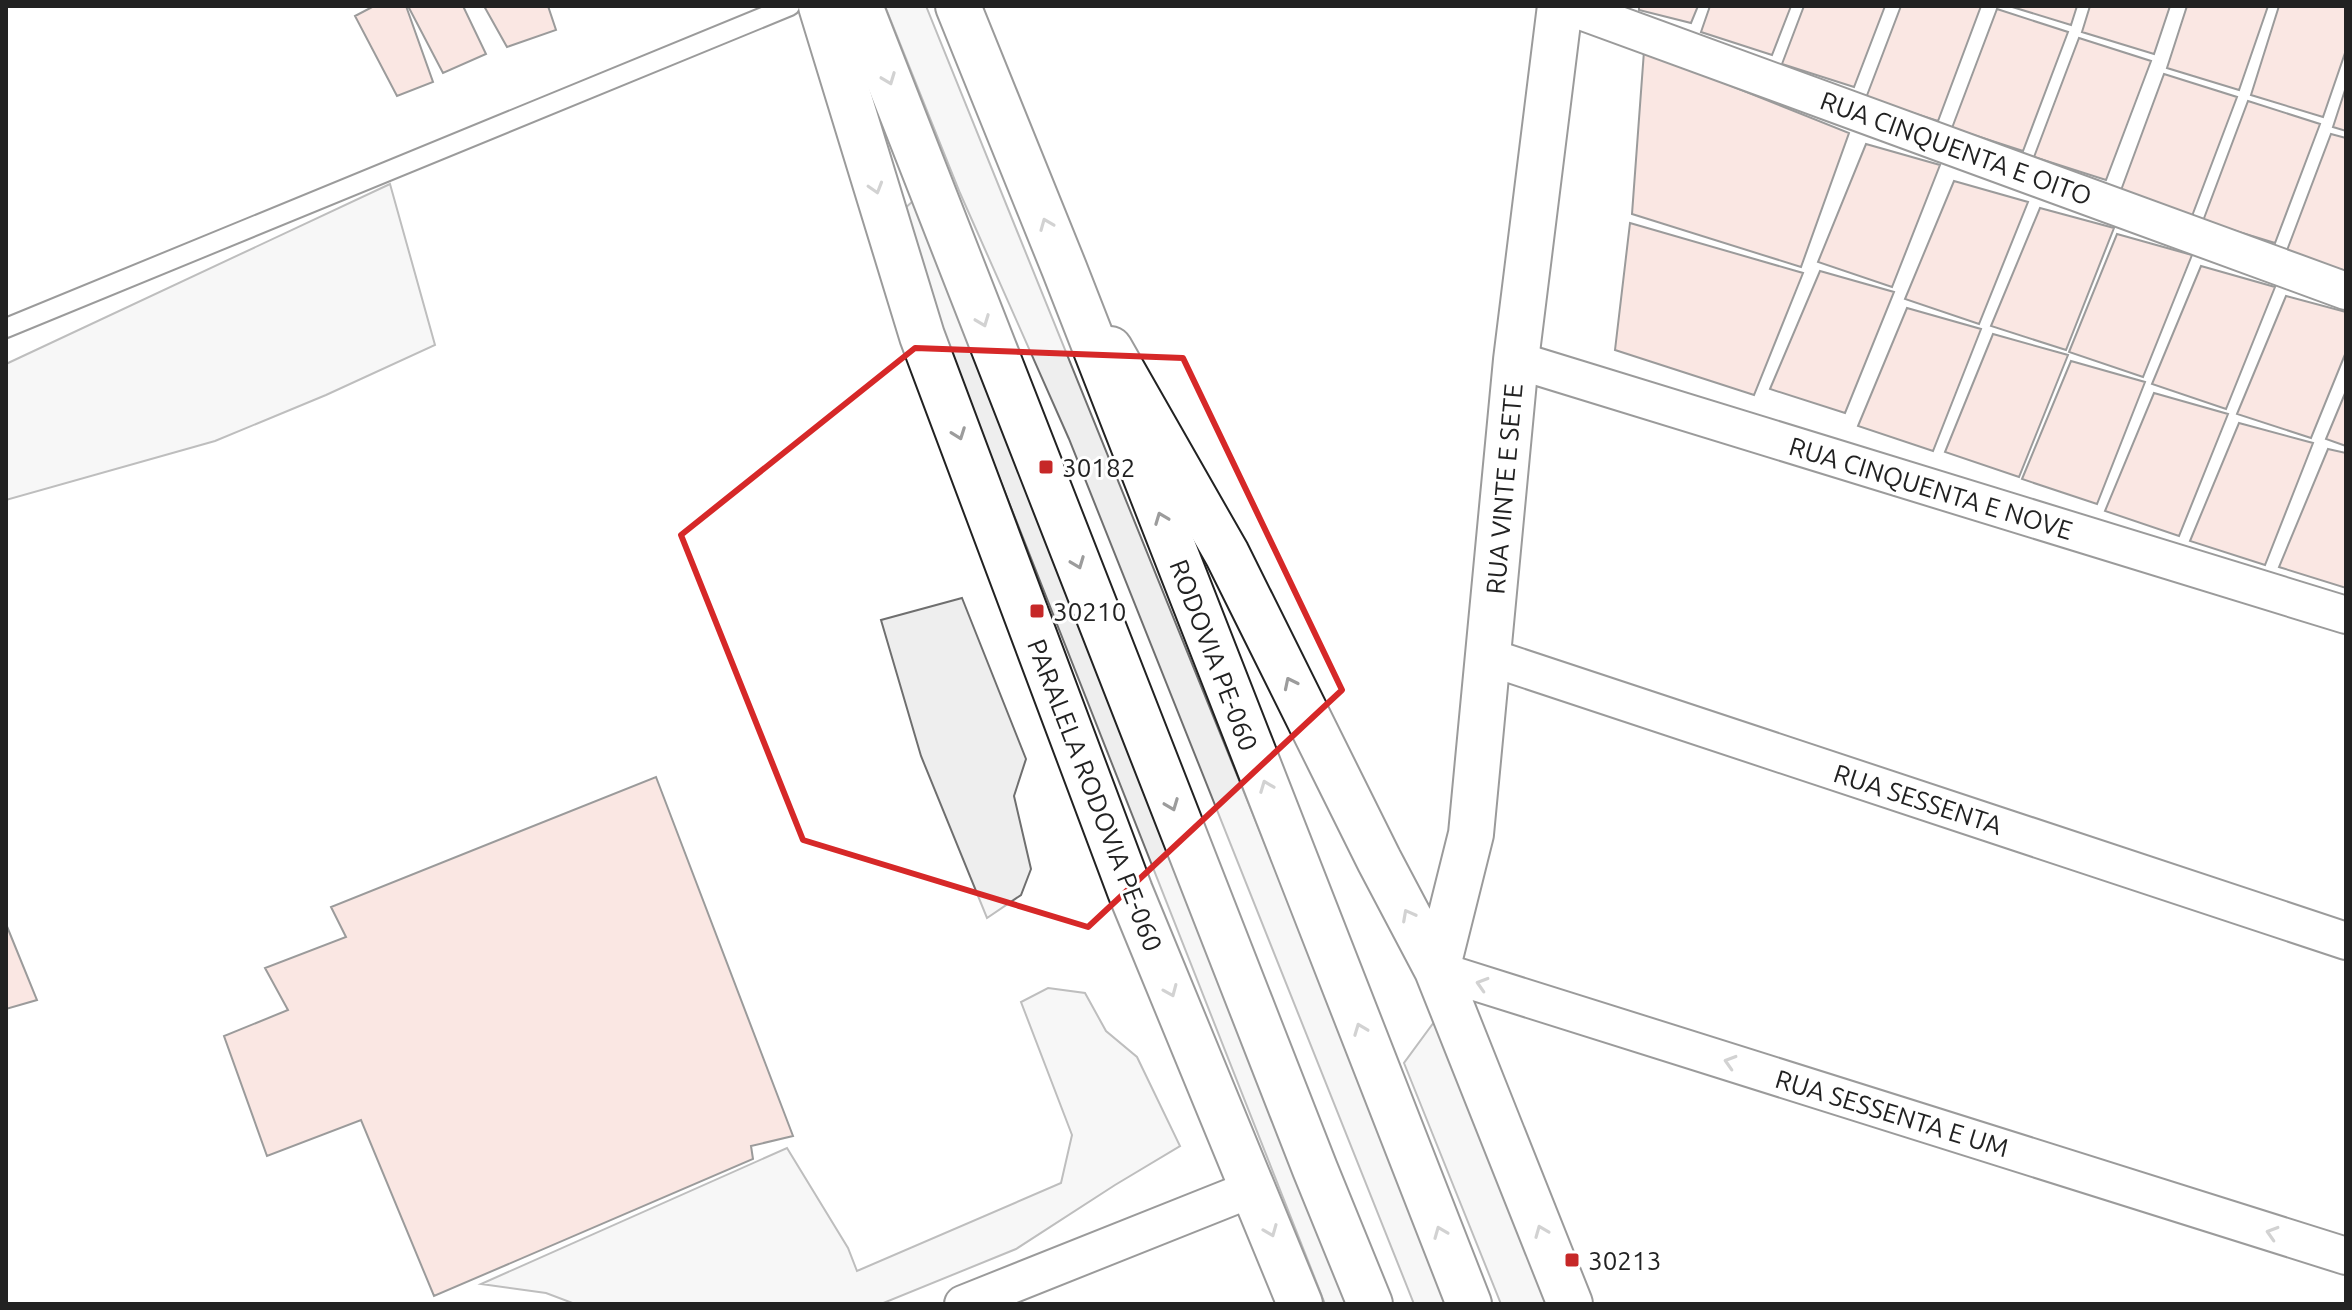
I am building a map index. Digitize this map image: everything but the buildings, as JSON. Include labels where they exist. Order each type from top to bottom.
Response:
[{"type":"main road","name":"PARALELA RODOVIA PE-060","points":[[821,6],[922,336],[1130,891],[1300,1304]]},
{"type":"main road","points":[[860,6],[1370,1304]]},
{"type":"main road","name":"RODOVIA PE-060","points":[[958,6],[1064,268],[1469,1304]]},
{"type":"main road","name":"RUA VINTE E SETE","points":[[1437,970],[1471,834],[1516,360],[1560,6]]},
{"type":"main road","points":[[1064,268],[1227,554],[1437,970],[1570,1304]]},
{"type":"street","name":"RUA CINQUENTA E OITO","points":[[1567,6],[2346,291]]},
{"type":"street","name":"RUA CINQUENTA E NOVE","points":[[1516,360],[2346,615]]},
{"type":"street","name":"RUA SESSENTA","points":[[1489,657],[2346,941]]},
{"type":"street","name":"RUA SESSENTA E UM","points":[[1437,970],[2346,1256]]},
{"type":"street","points":[[963,1304],[1254,1188]]},
{"type":"lane","points":[[6,328],[790,6]]},
{"type":"highlighted area","points":[[915,348],[1183,358],[1342,690],[1088,927],[803,840],[681,535]]},
{"type":"shaded area","points":[[885,6],[926,6],[1451,1304],[1414,1304],[1069,439],[960,193]]},
{"type":"shaded area","points":[[390,184],[435,345],[215,441],[6,500],[6,364]]},
{"type":"shaded area","points":[[920,195],[1363,1304],[1325,1304],[896,216]]},
{"type":"shaded area","points":[[962,598],[1026,759],[1014,796],[1031,869],[1021,895],[987,918],[921,756],[881,620]]},
{"type":"shaded area","points":[[1048,988],[1085,993],[1106,1031],[1137,1057],[1180,1146],[1016,1249],[881,1304],[575,1304],[546,1293],[481,1284],[787,1148],[848,1248],[857,1271],[1061,1183],[1072,1135],[1021,1002]]},
{"type":"shaded area","points":[[1437,1018],[1551,1304],[1501,1304],[1404,1063]]},
{"type":"place","name":"30182","points":[[1046,467]]},
{"type":"place","name":"30210","points":[[1037,611]]},
{"type":"place","name":"30213","points":[[1572,1260]]}]
